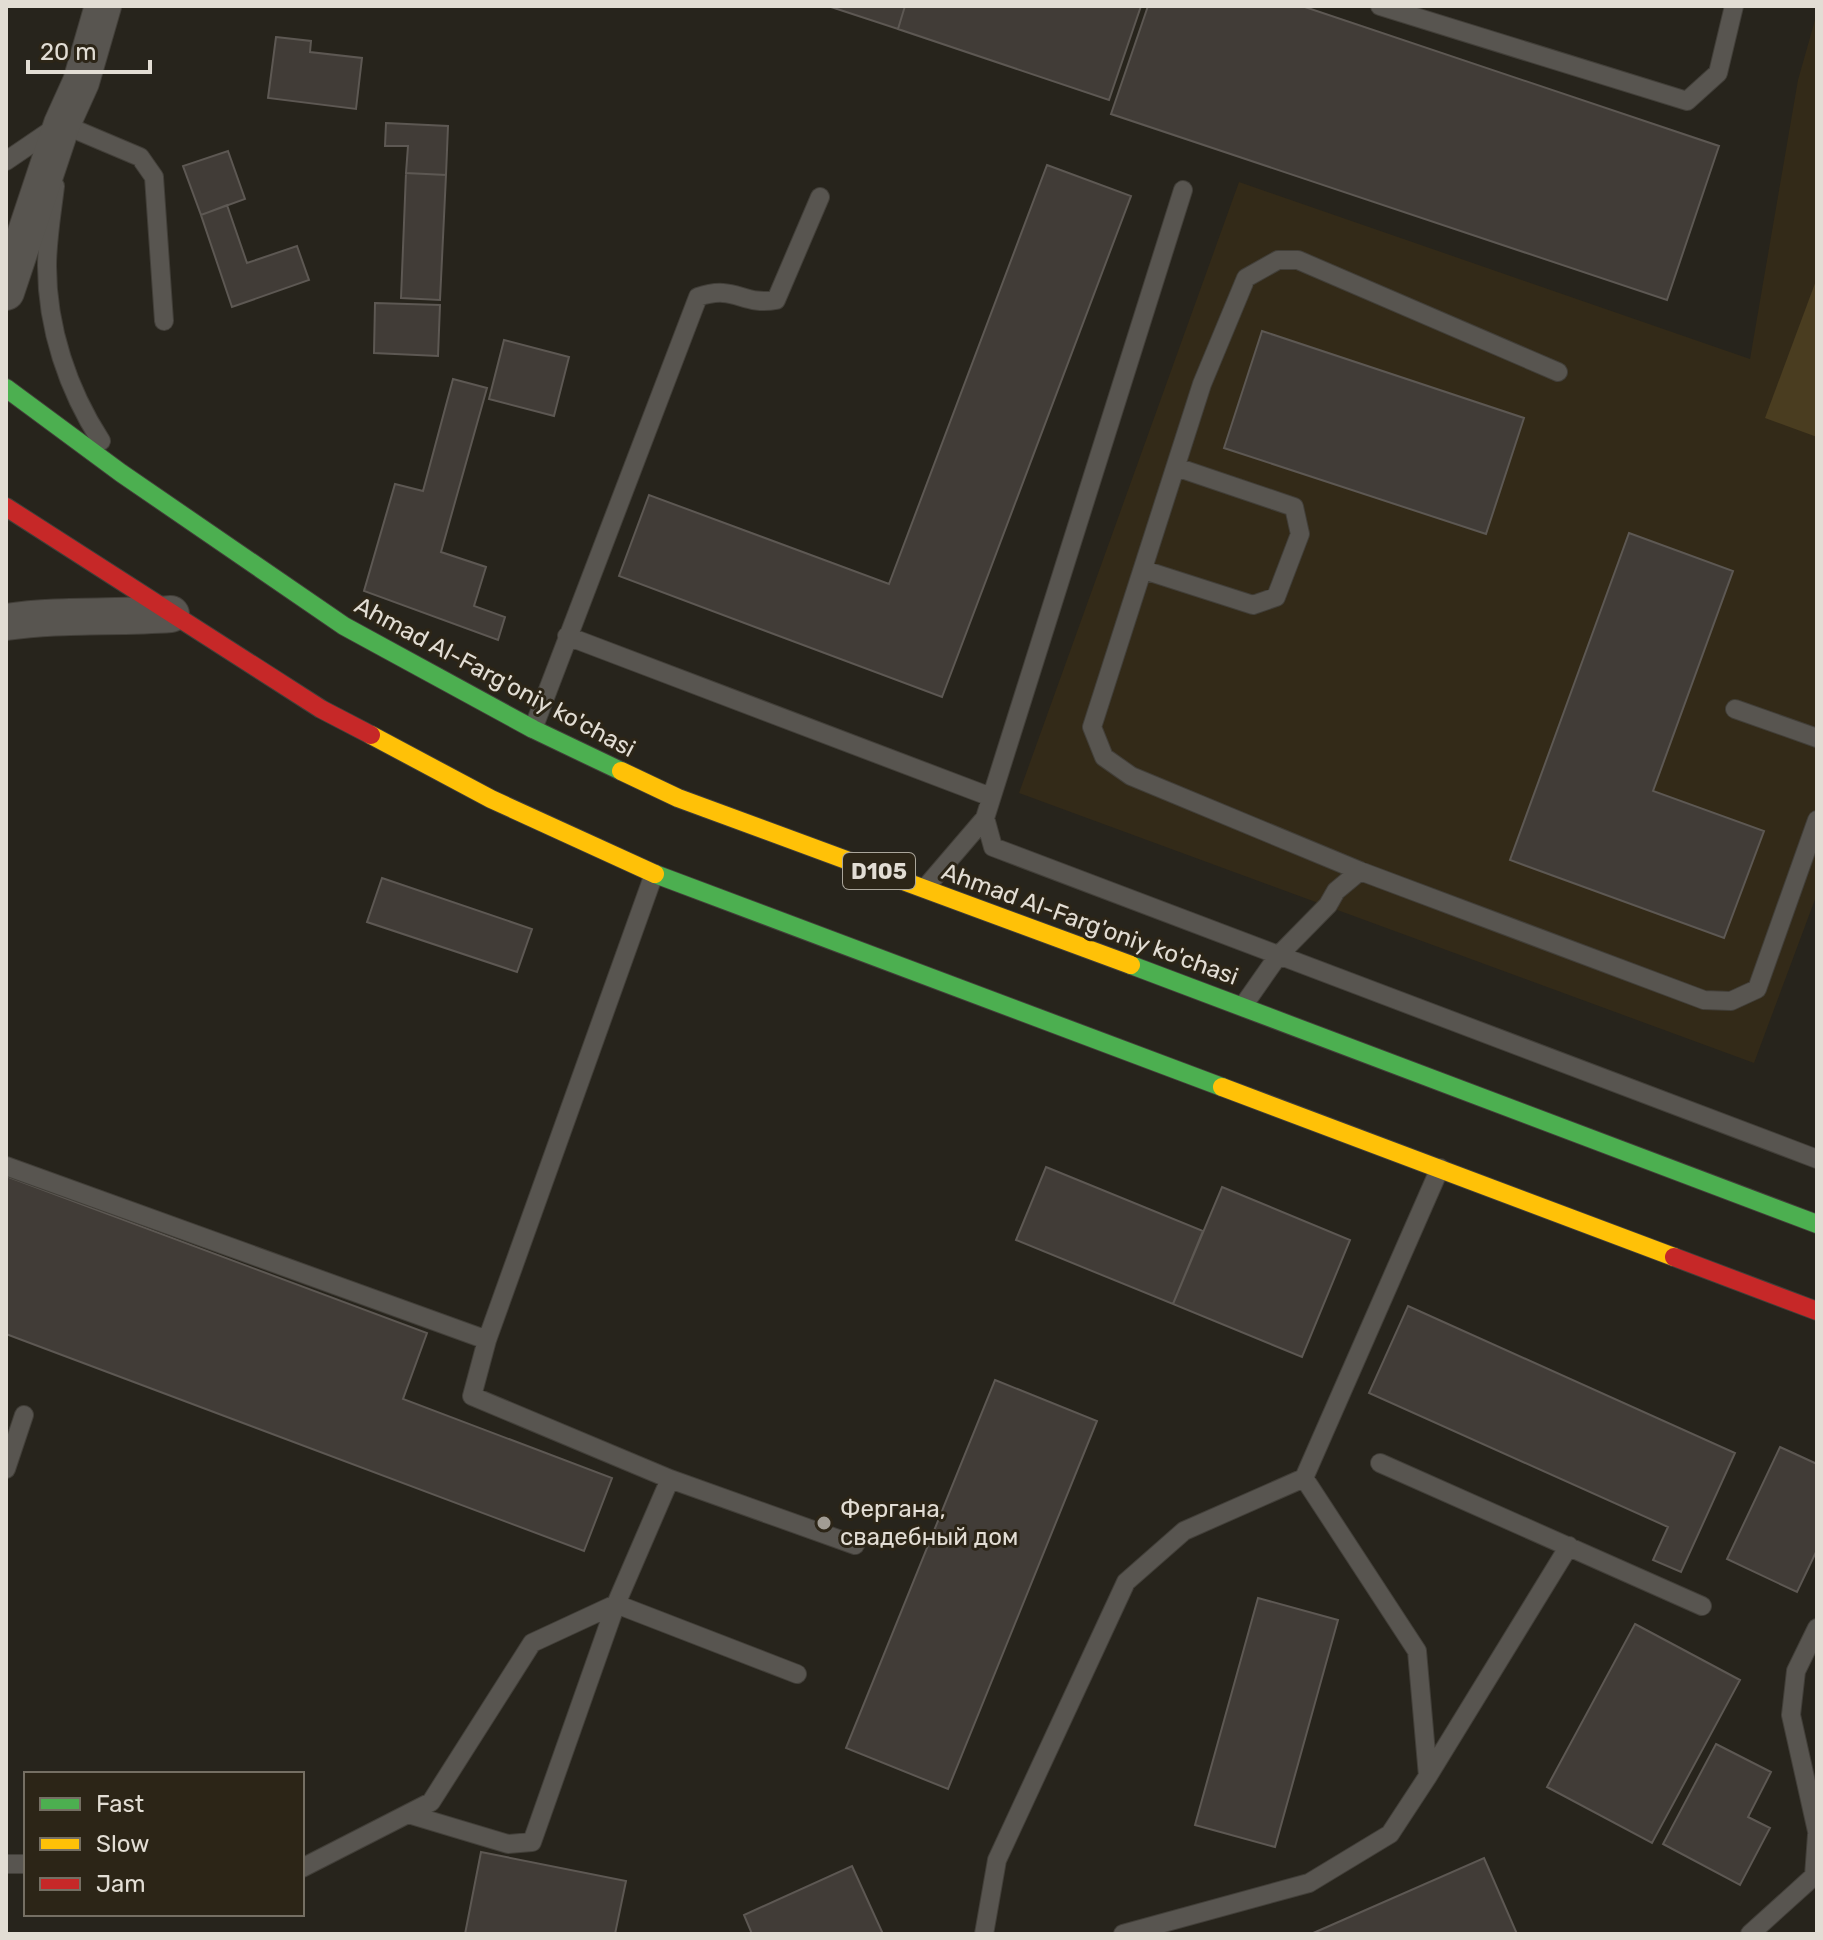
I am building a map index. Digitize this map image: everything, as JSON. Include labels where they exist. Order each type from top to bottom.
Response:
[{"type":"highway","name":"Ahmad Al-Farg'oniy ko'chasi","points":[[6,388],[121,473],[344,626],[533,729],[678,798],[1243,1006],[1817,1224]]},
{"type":"highway","points":[[6,507],[321,709],[491,799],[654,874],[1817,1311]]},
{"type":"street","points":[[6,292],[62,124],[81,82],[103,6]]},
{"type":"street","points":[[6,622],[46,616],[94,619],[171,614]]},
{"type":"lane","points":[[1380,6],[1687,101],[1718,73],[1734,6]]},
{"type":"lane","points":[[6,161],[62,124]]},
{"type":"lane","points":[[62,124],[140,157],[154,177],[164,321]]},
{"type":"lane","points":[[62,124],[47,266],[52,326],[77,405],[121,473]]},
{"type":"lane","points":[[925,888],[985,818],[1183,190]]},
{"type":"lane","points":[[533,729],[698,297],[719,290],[760,303],[776,300],[820,197]]},
{"type":"lane","points":[[1558,372],[1298,260],[1278,260],[1246,278],[1202,384],[1092,727],[1104,757],[1131,776],[1360,871],[1704,1000],[1731,1001],[1757,989],[1817,820]]},
{"type":"lane","points":[[1144,570],[1253,605],[1276,597],[1300,534],[1294,507],[1176,467]]},
{"type":"lane","points":[[567,636],[991,797]]},
{"type":"lane","points":[[1735,709],[1817,738]]},
{"type":"lane","points":[[985,818],[993,847],[1817,1159]]},
{"type":"lane","points":[[1243,1006],[1278,956],[1328,905],[1336,891],[1360,871]]},
{"type":"lane","points":[[654,874],[487,1340],[472,1396],[670,1479],[855,1545]]},
{"type":"lane","points":[[6,1166],[487,1340]]},
{"type":"lane","points":[[984,1934],[997,1860],[1126,1582],[1184,1531],[1304,1478],[1440,1168]]},
{"type":"lane","points":[[6,1469],[24,1415]]},
{"type":"lane","points":[[1380,1463],[1702,1606]]},
{"type":"lane","points":[[1304,1478],[1417,1651],[1428,1776]]},
{"type":"lane","points":[[408,1814],[508,1844],[532,1842],[616,1604],[670,1479]]},
{"type":"lane","points":[[1123,1934],[1309,1883],[1390,1834],[1569,1546]]},
{"type":"lane","points":[[304,1867],[431,1802],[532,1643],[616,1604],[797,1674]]},
{"type":"lane","points":[[1750,1934],[1814,1876],[1817,1833],[1791,1715],[1796,1671],[1817,1628]]},
{"type":"shaded area","points":[[1817,13],[1817,894],[1754,1063],[1019,793],[1239,182],[1750,359],[1798,80]]},
{"type":"shaded area","points":[[1817,278],[1817,437],[1765,418]]},
{"type":"building","points":[[828,6],[905,6],[898,29]]},
{"type":"building","points":[[905,6],[1141,6],[1109,100],[898,29]]},
{"type":"building","points":[[1148,6],[1302,6],[1719,146],[1667,300],[1111,114]]},
{"type":"building","points":[[276,37],[311,41],[310,52],[362,58],[356,109],[268,98]]},
{"type":"building","points":[[386,123],[448,126],[446,175],[406,173],[408,146],[385,146]]},
{"type":"building","points":[[228,151],[245,199],[201,215],[183,166]]},
{"type":"building","points":[[1047,165],[1131,196],[942,697],[619,576],[649,495],[889,584]]},
{"type":"building","points":[[406,173],[446,175],[440,300],[401,298]]},
{"type":"building","points":[[227,205],[247,263],[297,246],[309,280],[232,307],[201,215]]},
{"type":"building","points":[[375,303],[440,305],[438,356],[374,353]]},
{"type":"building","points":[[1262,331],[1524,418],[1486,534],[1224,448]]},
{"type":"building","points":[[504,340],[569,357],[554,416],[489,399]]},
{"type":"building","points":[[453,379],[487,388],[441,552],[486,567],[474,606],[505,617],[498,640],[364,591],[395,484],[423,491]]},
{"type":"building","points":[[1629,533],[1733,571],[1653,791],[1764,831],[1724,938],[1510,860]]},
{"type":"building","points":[[382,878],[532,929],[517,972],[367,922]]},
{"type":"building","points":[[1046,1167],[1203,1231],[1173,1304],[1016,1240]]},
{"type":"building","points":[[6,1176],[427,1333],[403,1399],[612,1478],[584,1551],[6,1334]]},
{"type":"building","points":[[1222,1187],[1350,1240],[1302,1357],[1173,1304]]},
{"type":"building","points":[[1408,1306],[1735,1453],[1681,1572],[1653,1560],[1668,1527],[1369,1393]]},
{"type":"building","points":[[995,1380],[1097,1421],[948,1789],[846,1748]]},
{"type":"building","points":[[1780,1447],[1817,1464],[1817,1550],[1797,1592],[1727,1559]]},
{"type":"building","points":[[1258,1598],[1338,1620],[1275,1847],[1195,1825]]},
{"type":"building","points":[[1635,1624],[1740,1680],[1652,1843],[1547,1787]]},
{"type":"building","points":[[1716,1744],[1771,1772],[1748,1817],[1770,1828],[1740,1885],[1663,1844]]},
{"type":"building","points":[[481,1852],[626,1881],[615,1934],[465,1934]]},
{"type":"building","points":[[1484,1858],[1517,1934],[1311,1934]]},
{"type":"building","points":[[852,1866],[883,1934],[752,1934],[744,1915]]},
{"type":"traffic: fast","points":[[6,388],[121,473],[344,626],[533,729],[621,771]]},
{"type":"traffic: fast","points":[[655,874],[1222,1087]]},
{"type":"traffic: fast","points":[[1131,965],[1817,1224]]},
{"type":"traffic: slow","points":[[371,735],[491,799],[655,874]]},
{"type":"traffic: slow","points":[[621,771],[678,798],[1131,965]]},
{"type":"traffic: slow","points":[[1222,1087],[1674,1257]]},
{"type":"traffic: jam","points":[[6,507],[321,709],[371,735]]},
{"type":"traffic: jam","points":[[1674,1257],[1817,1311]]},
{"type":"place","name":"Фергана, свадебный дом","points":[[824,1523]]}]
